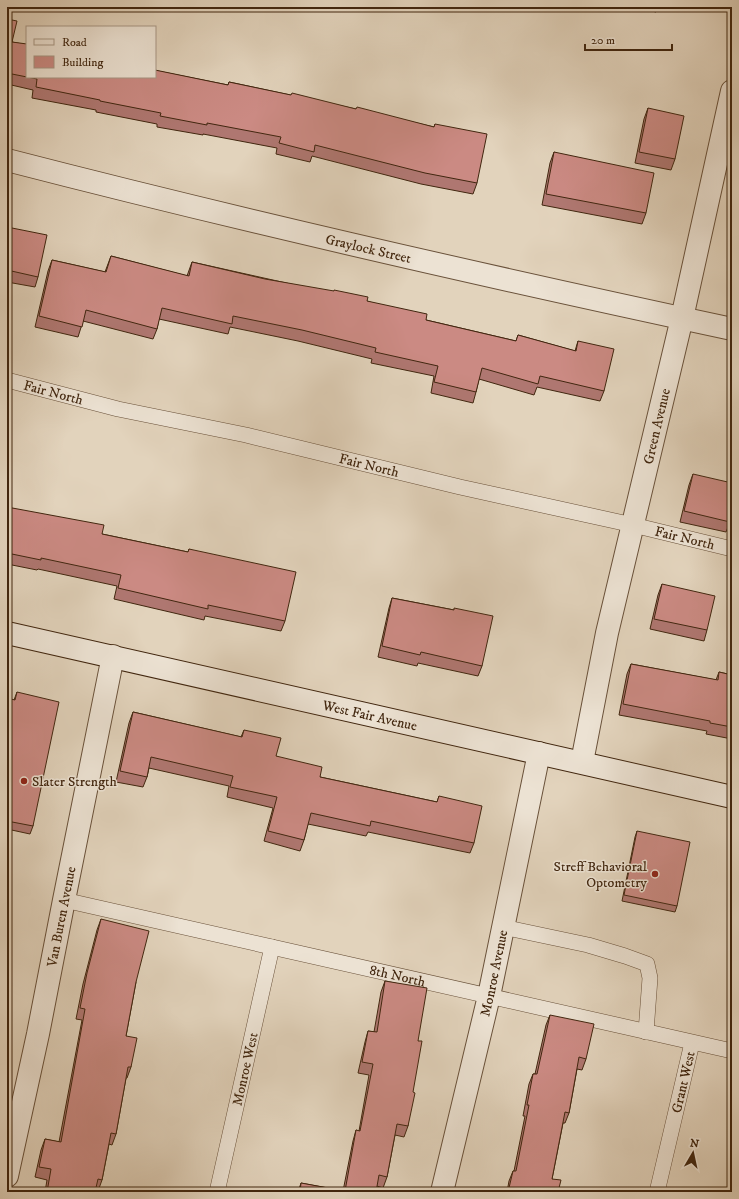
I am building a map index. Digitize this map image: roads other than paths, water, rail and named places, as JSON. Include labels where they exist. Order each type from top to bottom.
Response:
[{"type":"street","name":"Green Avenue","points":[[582,762],[608,633],[682,318],[732,91]]},
{"type":"street","name":"Graylock Street","points":[[7,160],[128,191],[379,251],[732,329]]},
{"type":"street","name":"West Fair Avenue","points":[[7,633],[732,796]]},
{"type":"street","name":"Van Buren Avenue","points":[[7,1176],[38,1034],[114,656]]},
{"type":"street","name":"Monroe Avenue","points":[[442,1192],[489,996],[539,753]]},
{"type":"lane","name":"Fair North","points":[[7,380],[118,409],[246,435],[460,487],[633,525],[732,549]]},
{"type":"lane","name":"8th North","points":[[64,900],[732,1052]]},
{"type":"lane","points":[[503,927],[588,945],[647,964],[650,978],[646,1032]]},
{"type":"lane","name":"Monroe West","points":[[217,1192],[272,947]]},
{"type":"lane","name":"Grant West","points":[[657,1192],[692,1042]]},
{"type":"place","name":"Slater Strength","points":[[24,781]]},
{"type":"place","name":"Streff Behavioral Optometry","points":[[655,874]]}]
